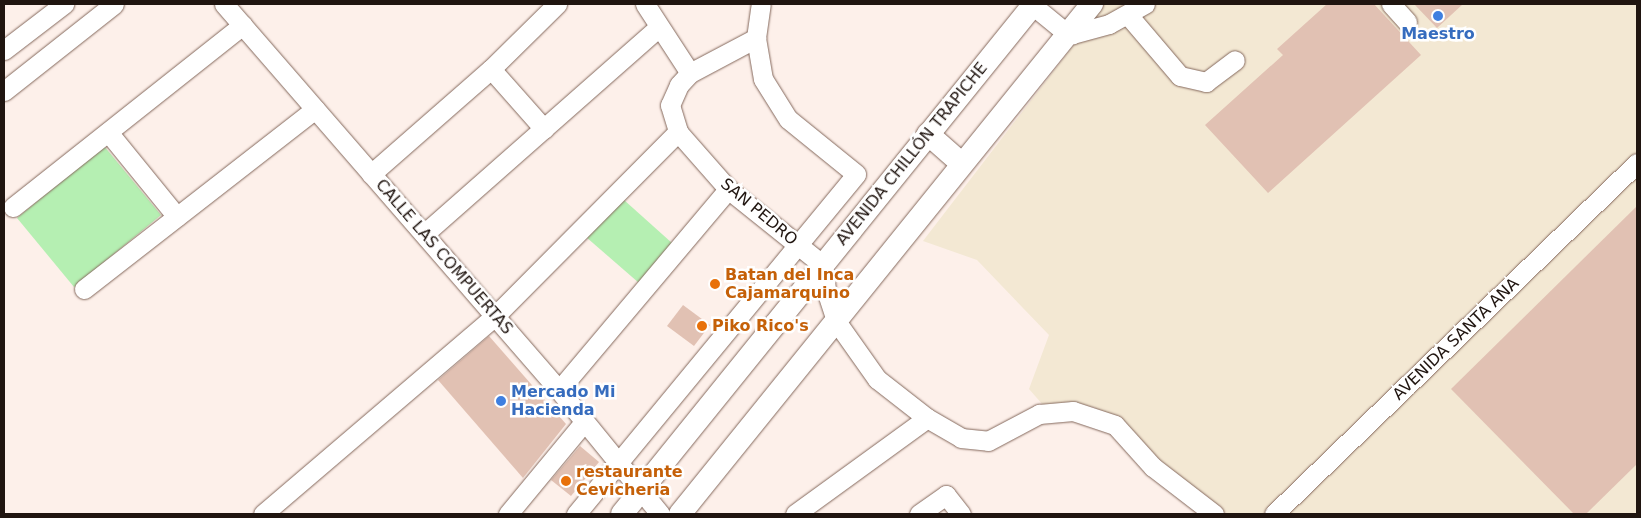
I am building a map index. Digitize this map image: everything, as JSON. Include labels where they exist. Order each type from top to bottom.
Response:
[{"type":"main road","name":"AVENIDA CHILLÓN TRAPICHE","points":[[622,514],[1032,4]]},
{"type":"main road","points":[[680,514],[1092,4]]},
{"type":"main road","points":[[928,134],[962,164]]},
{"type":"street","points":[[4,50],[64,4]]},
{"type":"street","points":[[4,91],[114,4]]},
{"type":"street","name":"CALLE LAS COMPUERTAS","points":[[224,4],[559,390],[660,514]]},
{"type":"street","points":[[371,174],[491,69],[557,4]]},
{"type":"street","points":[[645,4],[690,73],[756,38]]},
{"type":"street","points":[[576,514],[856,174],[788,119],[763,79],[756,38],[761,4]]},
{"type":"street","points":[[1032,4],[1068,33],[1091,31],[1145,4]]},
{"type":"street","points":[[1391,4],[1407,22]]},
{"type":"street","points":[[1128,14],[1180,76],[1206,82],[1235,60]]},
{"type":"street","points":[[13,207],[243,25]]},
{"type":"street","points":[[424,234],[659,27]]},
{"type":"street","points":[[491,69],[544,129]]},
{"type":"street","name":"SAN PEDRO","points":[[690,73],[679,85],[670,105],[678,132],[728,189],[823,265]]},
{"type":"street","points":[[84,289],[315,109]]},
{"type":"street","points":[[108,132],[177,216]]},
{"type":"street","points":[[263,514],[495,316],[678,132]]},
{"type":"street","name":"AVENIDA SANTA ANA","points":[[1274,514],[1637,163]]},
{"type":"street","points":[[559,390],[728,189]]},
{"type":"street","points":[[823,265],[826,290],[836,321],[877,379],[927,418],[961,438],[988,441],[1038,414],[1073,411],[1114,425],[1153,467],[1214,514]]},
{"type":"street","points":[[796,514],[927,418]]},
{"type":"street","points":[[508,514],[584,422]]},
{"type":"street","points":[[920,514],[946,495],[961,514]]},
{"type":"shaded area","points":[[1105,4],[1637,4],[1637,514],[1227,514],[1094,407],[1043,405],[1029,389],[1049,335],[977,260],[923,241]]},
{"type":"green space","points":[[104,146],[161,215],[74,287],[17,218]]},
{"type":"green space","points":[[624,200],[672,243],[639,283],[586,237]]},
{"type":"building","points":[[1327,4],[1374,4],[1421,55],[1268,193],[1205,125],[1283,55],[1277,49]]},
{"type":"building","name":"Maestro","points":[[1414,4],[1463,4],[1437,28]]},
{"type":"building","points":[[1637,206],[1637,464],[1586,514],[1574,514],[1451,389]]},
{"type":"building","points":[[683,305],[710,325],[694,346],[667,326]]},
{"type":"building","name":"Mercado Mi Hacienda","points":[[489,336],[566,424],[523,478],[438,380]]},
{"type":"building","points":[[580,446],[599,462],[571,496],[551,480]]},
{"type":"place","name":"Maestro","points":[[1438,16]]},
{"type":"place","name":"Batan del Inca Cajamarquino","points":[[715,284]]},
{"type":"place","name":"Piko Rico's","points":[[702,326]]},
{"type":"place","name":"Mercado Mi Hacienda","points":[[501,401]]},
{"type":"place","name":"restaurante Cevicheria","points":[[566,481]]}]
